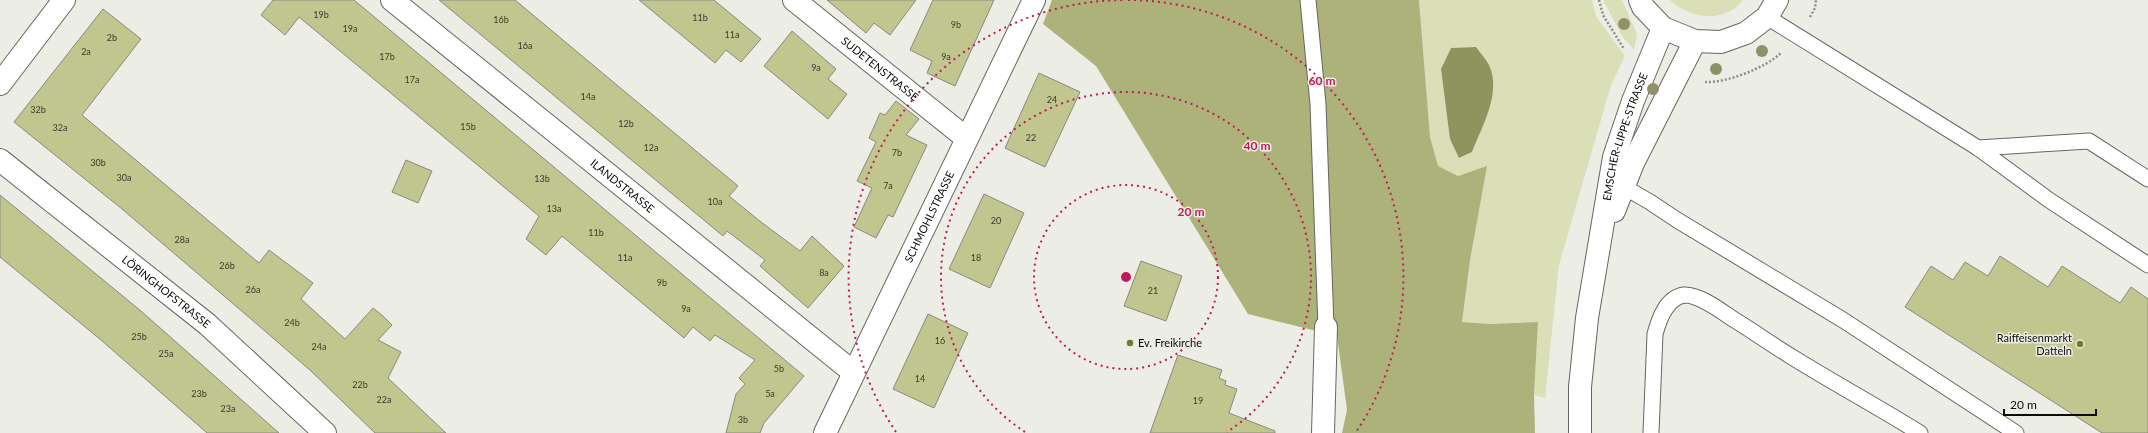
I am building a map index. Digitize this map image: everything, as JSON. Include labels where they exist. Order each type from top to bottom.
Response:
[{"type":"street","points":[[0,84],[64,0]]},
{"type":"street","name":"ILANDSTRASSE","points":[[392,0],[853,372]]},
{"type":"street","name":"SUDETENSTRASSE","points":[[794,0],[966,138]]},
{"type":"street","name":"SCHMOHLSTRASSE","points":[[825,433],[853,372],[1034,0]]},
{"type":"street","points":[[1640,0],[1643,7],[1663,28],[1694,41],[1721,42],[1746,33],[1772,8]]},
{"type":"street","name":"EMSCHER-LIPPE-STRASSE","points":[[1580,433],[1580,387],[1587,318],[1614,157],[1633,101],[1663,28]]},
{"type":"street","name":"EMSCHER-LIPPE-STRASSE","points":[[1599,250],[1633,163],[1694,41]]},
{"type":"street","name":"LÖRINGHOFSTRASSE","points":[[0,160],[207,324],[324,433]]},
{"type":"street","points":[[1323,433],[1326,327]]},
{"type":"lane","points":[[1308,0],[1318,104],[1326,327]]},
{"type":"lane","points":[[1772,8],[1978,148],[2049,200],[2148,265]]},
{"type":"lane","points":[[1978,148],[2089,141],[2148,179]]},
{"type":"lane","points":[[1624,187],[1843,320],[2016,433]]},
{"type":"lane","points":[[1651,433],[1656,328],[1663,310],[1677,297],[1686,295],[1704,301],[1793,358],[1920,433]]},
{"type":"shaded area","points":[[1052,0],[1419,0],[1430,137],[1438,166],[1458,176],[1487,166],[1470,260],[1462,322],[1491,324],[1538,322],[1534,395],[1535,433],[1342,433],[1347,410],[1337,336],[1248,314],[1096,66],[1043,24]]},
{"type":"shaded area","points":[[1419,0],[1592,0],[1596,16],[1625,56],[1611,85],[1559,265],[1545,398],[1534,395],[1538,322],[1491,324],[1462,322],[1470,260],[1486,167],[1458,176],[1438,166],[1430,137]],"holes":[[[1476,47],[1494,87],[1488,112],[1472,152],[1460,158],[1450,139],[1441,69],[1451,48]]]},
{"type":"shaded area","points":[[1603,0],[1622,0],[1637,34],[1634,50],[1622,36]]},
{"type":"shaded area","points":[[1670,0],[1743,0],[1735,8],[1726,13],[1717,16],[1707,16],[1697,15],[1687,11]]},
{"type":"shaded area","points":[[1476,47],[1489,65],[1493,87],[1492,98],[1472,152],[1459,158],[1450,139],[1441,69],[1451,48]]},
{"type":"building","points":[[273,0],[354,0],[804,376],[764,423],[760,433],[726,433],[736,394],[745,384],[739,378],[755,360],[715,335],[710,341],[693,327],[684,338],[562,236],[546,255],[526,239],[539,216],[299,17],[285,35],[261,15]]},
{"type":"building","points":[[439,0],[515,0],[738,186],[729,196],[761,222],[800,251],[812,236],[844,266],[808,308],[760,266],[765,260],[727,231],[723,236]]},
{"type":"building","points":[[639,0],[714,0],[761,39],[741,62],[726,50],[715,63]]},
{"type":"building","points":[[827,0],[916,0],[890,35],[874,23],[866,33]]},
{"type":"building","points":[[933,0],[994,0],[955,86],[927,73],[932,61],[910,50]]},
{"type":"building","points":[[103,9],[141,39],[82,115],[259,263],[269,250],[313,283],[301,299],[345,339],[373,308],[383,316],[392,325],[378,340],[401,352],[388,378],[446,433],[375,433],[311,371],[251,319],[122,209],[14,122]]},
{"type":"building","points":[[792,31],[836,69],[828,79],[847,94],[828,119],[764,66]]},
{"type":"building","points":[[1039,73],[1080,92],[1045,167],[1005,148]]},
{"type":"building","points":[[896,101],[919,119],[906,135],[927,145],[893,217],[888,215],[876,238],[854,227],[872,188],[857,181],[876,142],[869,138],[880,113],[885,115]]},
{"type":"building","points":[[406,160],[432,171],[418,203],[392,192]]},
{"type":"building","points":[[984,194],[1024,213],[990,288],[949,269]]},
{"type":"building","points":[[0,195],[141,311],[279,433],[207,433],[101,340],[0,257]]},
{"type":"building","name":"Raiffeisenmarkt Datteln","points":[[2000,256],[2048,287],[2062,266],[2120,303],[2131,287],[2148,299],[2148,433],[2102,433],[1905,307],[1931,266],[1953,280],[1965,262],[1988,276]]},
{"type":"building","points":[[1141,261],[1182,276],[1166,321],[1124,306]]},
{"type":"building","points":[[928,314],[968,333],[934,408],[893,389]]},
{"type":"building","points":[[1178,355],[1222,370],[1219,378],[1226,381],[1225,385],[1237,389],[1229,413],[1275,431],[1275,433],[1150,433]]},
{"type":"place","name":"Ev. Freikirche","points":[[1130,343]]},
{"type":"place","name":"Raiffeisenmarkt Datteln","points":[[2080,344]]}]
